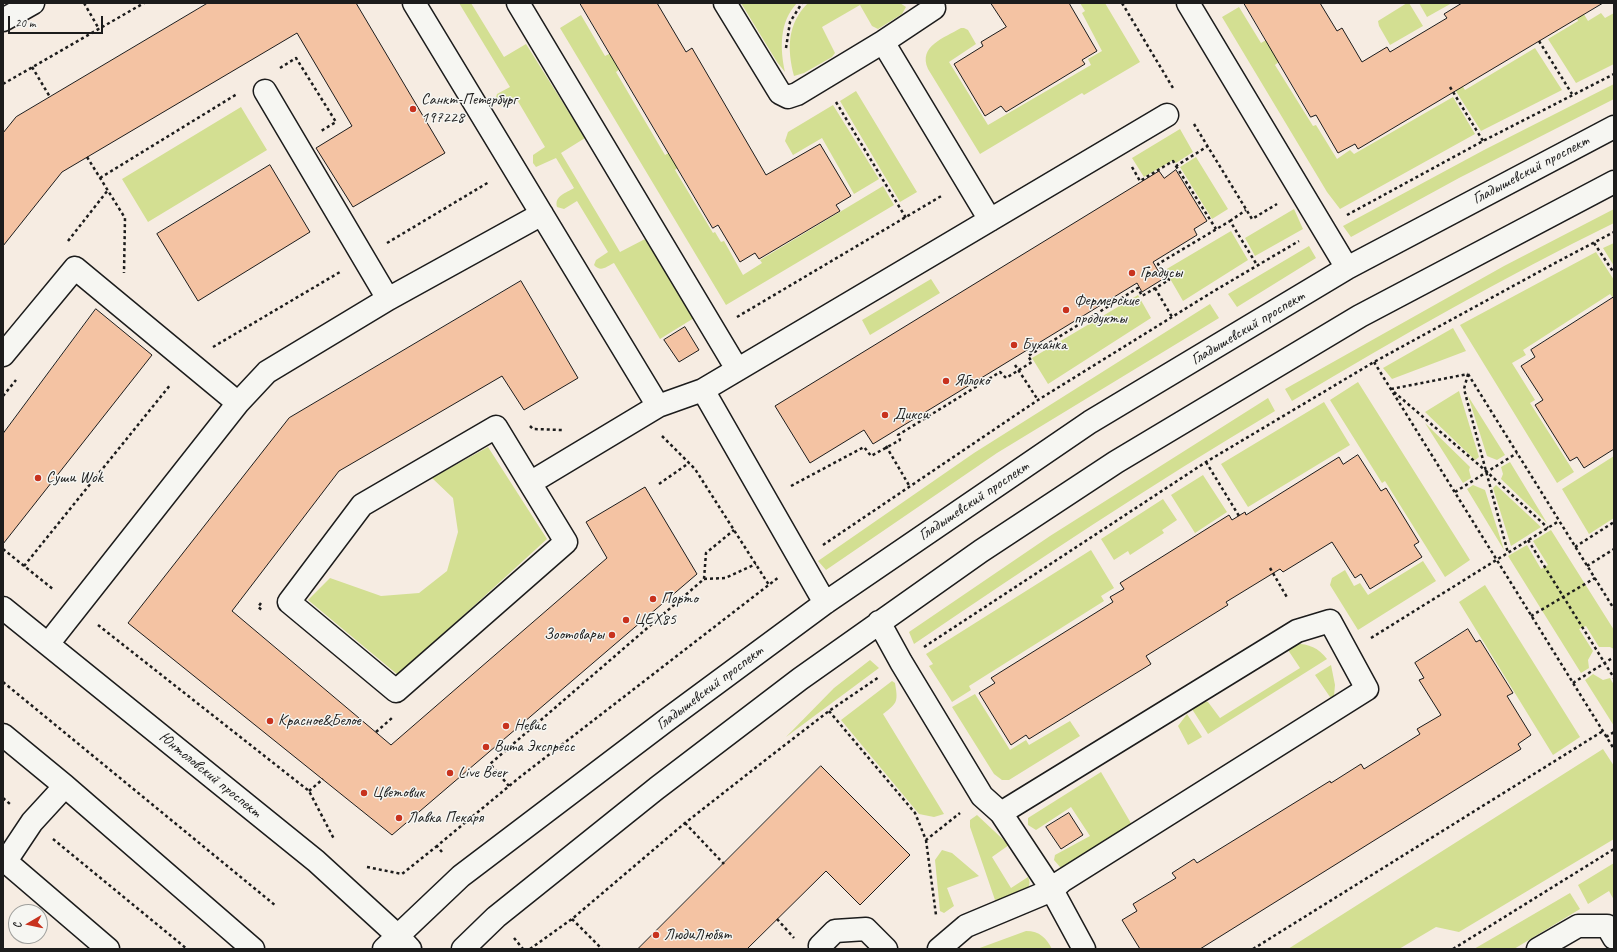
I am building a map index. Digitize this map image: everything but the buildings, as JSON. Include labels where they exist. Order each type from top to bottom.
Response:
[{"type":"street","points":[[3,20],[33,3]]},
{"type":"street","points":[[414,3],[658,406]]},
{"type":"street","points":[[518,3],[737,369]]},
{"type":"street","points":[[725,3],[780,93],[788,97],[797,94],[883,42],[934,8],[931,3]]},
{"type":"street","points":[[1188,3],[1348,268]]},
{"type":"street","points":[[883,42],[990,220]]},
{"type":"street","points":[[265,91],[388,299]]},
{"type":"street","points":[[530,483],[658,406],[703,390],[1167,115]]},
{"type":"street","name":"Гладышевский проспект","points":[[397,944],[461,876],[824,603],[1090,422],[1348,268],[1614,127]]},
{"type":"street","points":[[463,949],[496,917],[620,816],[800,679],[879,622],[1116,462],[1360,316],[1614,182]]},
{"type":"street","points":[[48,644],[238,403],[267,372],[388,299],[542,214]]},
{"type":"street","points":[[3,355],[75,268],[238,403]]},
{"type":"street","points":[[703,390],[824,603]]},
{"type":"street","points":[[496,428],[530,483],[566,542],[396,691],[289,602],[362,505],[496,428]]},
{"type":"street","name":"Юнтоловский проспект","points":[[3,608],[316,861],[397,944]]},
{"type":"street","points":[[939,949],[966,926],[1052,890],[1062,881],[1367,689],[1330,621],[1297,632],[1001,813]]},
{"type":"street","points":[[879,622],[901,662],[982,796],[1001,813],[1052,890],[1084,949]]},
{"type":"street","points":[[3,735],[65,786],[253,949]]},
{"type":"street","points":[[65,786],[32,822],[4,860],[108,949]]},
{"type":"street","points":[[1541,948],[1578,926],[1607,926],[1614,938]]},
{"type":"street","points":[[821,949],[820,946],[834,931],[866,929],[886,949]]},
{"type":"path","points":[[84,3],[99,29]]},
{"type":"path","points":[[3,84],[144,3]]},
{"type":"path","points":[[787,53],[790,22],[802,3]]},
{"type":"path","points":[[1539,41],[1572,94]]},
{"type":"path","points":[[32,67],[50,97]]},
{"type":"path","points":[[1343,217],[1572,94],[1614,74]]},
{"type":"path","points":[[1450,87],[1483,141]]},
{"type":"path","points":[[100,178],[240,92]]},
{"type":"path","points":[[835,100],[906,218]]},
{"type":"path","points":[[1176,166],[1208,146]]},
{"type":"path","points":[[87,157],[125,218],[124,278]]},
{"type":"path","points":[[1129,163],[1140,181],[1173,161],[1216,229]]},
{"type":"path","points":[[24,566],[189,362],[493,179]]},
{"type":"path","points":[[714,331],[928,204]]},
{"type":"path","points":[[789,487],[864,447],[871,456],[886,446],[900,440],[898,435],[1000,372],[1006,378],[1032,362],[1028,356],[1131,292],[1138,288],[1142,296],[1168,280],[1158,264],[1246,210]]},
{"type":"path","points":[[1230,221],[1257,265]]},
{"type":"path","points":[[923,648],[1206,462],[1374,362],[1614,232]]},
{"type":"path","points":[[818,549],[1038,400],[1257,265],[1306,238]]},
{"type":"path","points":[[1594,242],[1614,273]]},
{"type":"path","points":[[1155,288],[1172,317]]},
{"type":"path","points":[[1374,362],[1614,749]]},
{"type":"path","points":[[1015,365],[1038,400]]},
{"type":"path","points":[[1391,390],[1468,374]]},
{"type":"path","points":[[1468,374],[1614,609]]},
{"type":"path","points":[[1468,374],[1464,389],[1508,553]]},
{"type":"path","points":[[1391,390],[1486,471],[1548,528]]},
{"type":"path","points":[[527,424],[533,429],[564,431]]},
{"type":"path","points":[[886,446],[910,487]]},
{"type":"path","points":[[1455,492],[1486,471],[1517,453]]},
{"type":"path","points":[[1206,462],[1239,516]]},
{"type":"path","points":[[659,484],[689,463]]},
{"type":"path","points":[[1369,640],[1559,521]]},
{"type":"path","points":[[1575,547],[1614,522]]},
{"type":"path","points":[[704,578],[706,553],[734,530]]},
{"type":"path","points":[[1528,540],[1614,678]]},
{"type":"path","points":[[3,549],[309,791],[335,840]]},
{"type":"path","points":[[1587,566],[1614,549]]},
{"type":"path","points":[[510,786],[490,764],[704,578],[725,578],[756,564]]},
{"type":"path","points":[[1270,568],[1288,599]]},
{"type":"path","points":[[363,864],[369,869],[402,874],[510,786],[781,576]]},
{"type":"path","points":[[1531,616],[1595,578]]},
{"type":"path","points":[[263,601],[258,607],[264,612]]},
{"type":"path","points":[[1573,683],[1614,657]]},
{"type":"path","points":[[530,949],[572,919],[686,823],[829,711],[884,673]]},
{"type":"path","points":[[3,682],[276,906]]},
{"type":"path","points":[[829,711],[915,813],[926,840],[936,916]]},
{"type":"path","points":[[386,713],[392,718]]},
{"type":"path","points":[[1253,949],[1603,731]]},
{"type":"path","points":[[1606,737],[1614,732]]},
{"type":"path","points":[[309,791],[323,779]]},
{"type":"path","points":[[926,840],[982,796]]},
{"type":"path","points":[[3,798],[187,949]]},
{"type":"path","points":[[686,823],[724,864]]},
{"type":"path","points":[[437,846],[442,852]]},
{"type":"path","points":[[1452,949],[1614,849]]},
{"type":"path","points":[[572,919],[602,949]]},
{"type":"path","points":[[777,919],[796,940]]},
{"type":"path","points":[[511,934],[523,949]]},
{"type":"green space","points":[[459,3],[471,3],[504,57],[526,44],[585,138],[561,153],[620,252],[645,239],[694,318],[660,339],[614,263],[602,269],[594,265],[596,260],[608,252],[577,201],[564,209],[557,207],[557,200],[559,197],[574,188],[556,158],[536,167],[533,163],[533,155],[545,147],[516,98],[500,106],[495,101],[497,94],[510,87]]},
{"type":"green space","points":[[741,3],[797,3],[791,10],[782,36],[782,54],[785,72],[777,62]]},
{"type":"green space","points":[[808,3],[900,3],[906,7],[902,14],[878,29],[872,26],[860,5],[822,27],[835,53],[832,57],[804,73],[794,76],[790,56],[790,37],[796,19]]},
{"type":"green space","points":[[1080,3],[1105,3],[1140,62],[1084,95],[1082,93],[980,154],[928,69],[926,61],[927,54],[930,49],[940,39],[961,28],[968,30],[976,44],[949,62],[988,125],[1091,65],[1088,59],[1102,51],[1082,13],[1085,11]]},
{"type":"green space","points":[[1409,3],[1423,26],[1390,45],[1379,26],[1378,21]]},
{"type":"green space","points":[[1419,3],[1452,3],[1427,17]]},
{"type":"green space","points":[[1239,7],[1261,43],[1268,39],[1282,59],[1275,65],[1313,126],[1316,125],[1337,159],[1350,150],[1354,154],[1453,97],[1475,134],[1340,209],[1327,192],[1222,17]]},
{"type":"green space","points":[[1582,11],[1588,21],[1601,13],[1605,18],[1614,13],[1614,64],[1576,83],[1548,39],[1578,21],[1576,15]]},
{"type":"green space","points":[[581,15],[605,56],[611,53],[620,69],[616,72],[665,155],[670,152],[679,167],[675,170],[713,233],[715,232],[721,242],[724,241],[743,275],[762,263],[760,260],[883,186],[894,205],[726,305],[560,28]]},
{"type":"green space","points":[[1535,48],[1562,90],[1481,131],[1454,88],[1461,84],[1465,90]]},
{"type":"green space","points":[[1614,84],[1614,99],[1459,178],[1351,237],[1343,226],[1484,150]]},
{"type":"green space","points":[[856,91],[917,192],[900,202],[840,101]]},
{"type":"green space","points":[[833,105],[879,179],[854,194],[822,138],[793,155],[785,141],[788,132]]},
{"type":"green space","points":[[241,107],[267,150],[148,222],[122,179]]},
{"type":"green space","points":[[1180,129],[1193,152],[1176,163],[1173,160],[1144,177],[1132,158]]},
{"type":"green space","points":[[1196,157],[1228,209],[1212,219],[1180,167]]},
{"type":"green space","points":[[1294,209],[1303,229],[1255,256],[1245,238]]},
{"type":"green space","points":[[1614,209],[1614,223],[1451,309],[1292,401],[1285,389],[1504,266]]},
{"type":"green space","points":[[1231,231],[1248,260],[1183,301],[1165,270]]},
{"type":"green space","points":[[1614,243],[1614,266],[1603,248]]},
{"type":"green space","points":[[1309,246],[1316,258],[1237,307],[1228,294]]},
{"type":"green space","points":[[1596,252],[1614,280],[1614,299],[1610,294],[1523,350],[1526,355],[1512,363],[1535,400],[1530,403],[1574,472],[1557,483],[1460,325]]},
{"type":"green space","points":[[931,279],[940,293],[870,335],[862,320]]},
{"type":"green space","points":[[1138,295],[1151,318],[1048,384],[1032,358]]},
{"type":"green space","points":[[1210,304],[1219,318],[997,453],[826,570],[818,561],[974,453]]},
{"type":"green space","points":[[1453,328],[1466,351],[1392,379],[1383,368]]},
{"type":"green space","points":[[1358,382],[1470,560],[1445,577],[1385,481],[1382,483],[1330,400]]},
{"type":"green space","points":[[1459,391],[1479,457],[1475,460],[1425,412]]},
{"type":"green space","points":[[1468,396],[1505,455],[1497,460],[1487,456]]},
{"type":"green space","points":[[1268,398],[1275,411],[1093,524],[914,644],[909,632],[1050,536]]},
{"type":"green space","points":[[1324,402],[1350,445],[1248,507],[1221,464]]},
{"type":"green space","points":[[1425,423],[1470,467],[1469,470],[1471,478],[1463,483]]},
{"type":"green space","points":[[488,447],[547,539],[398,675],[308,600],[330,578],[381,596],[419,593],[447,571],[458,532],[453,498],[432,478]]},
{"type":"green space","points":[[1614,456],[1614,518],[1589,534],[1562,489]]},
{"type":"green space","points":[[1510,462],[1547,523],[1501,479],[1503,474],[1501,467]]},
{"type":"green space","points":[[1203,475],[1227,512],[1195,533],[1171,495]]},
{"type":"green space","points":[[1473,485],[1485,490],[1504,550],[1467,489]]},
{"type":"green space","points":[[1496,485],[1541,527],[1511,546],[1493,488]]},
{"type":"green space","points":[[1163,499],[1177,520],[1162,530],[1164,533],[1130,555],[1128,551],[1114,560],[1101,539]]},
{"type":"green space","points":[[1551,530],[1614,630],[1614,649],[1610,647],[1599,647],[1586,626],[1579,629],[1593,651],[1588,660],[1589,668],[1581,673],[1508,556],[1527,545],[1541,569],[1548,565],[1533,541]]},
{"type":"green space","points":[[1091,550],[1114,588],[1101,596],[1104,601],[969,686],[971,690],[952,702],[929,666],[933,664],[926,654]]},
{"type":"green space","points":[[1423,561],[1436,581],[1358,630],[1330,585],[1332,578],[1345,570],[1354,586],[1360,583],[1368,595]]},
{"type":"green space","points":[[1485,585],[1580,737],[1553,755],[1459,602]]},
{"type":"green space","points":[[1292,644],[1307,645],[1320,651],[1327,659],[1208,734],[1192,709],[1205,701],[1208,702],[1220,718],[1300,668],[1286,647]]},
{"type":"green space","points":[[870,660],[879,668],[786,737],[834,688]]},
{"type":"green space","points":[[1331,665],[1335,685],[1334,696],[1330,697],[1315,675]]},
{"type":"green space","points":[[1593,674],[1603,680],[1610,678],[1614,685],[1614,726],[1585,680]]},
{"type":"green space","points":[[892,681],[895,683],[896,701],[892,707],[883,714],[944,814],[934,817],[919,814],[841,720]]},
{"type":"green space","points":[[975,694],[1010,750],[1026,740],[1029,745],[1070,721],[1080,736],[1009,780],[1002,780],[994,774],[952,707]]},
{"type":"green space","points":[[1187,714],[1202,737],[1188,745],[1178,726]]},
{"type":"green space","points":[[1603,749],[1614,766],[1614,839],[1459,932],[1436,927],[1399,949],[1288,949]]},
{"type":"green space","points":[[1101,772],[1132,825],[1063,868],[1060,867],[1054,860],[1055,855],[1090,836],[1071,807],[1036,830],[1028,825],[1028,818]]},
{"type":"green space","points":[[977,815],[1009,845],[992,857],[1011,888],[1028,877],[1030,883],[1028,887],[1019,894],[995,900],[970,827],[970,820]]},
{"type":"green space","points":[[942,850],[952,853],[979,876],[947,888],[954,906],[944,913],[940,911],[935,860]]},
{"type":"green space","points":[[1614,863],[1614,900],[1609,891],[1588,904],[1578,885]]},
{"type":"green space","points":[[1570,893],[1580,909],[1514,949],[1474,949]]},
{"type":"green space","points":[[1026,931],[1035,932],[1042,936],[1052,949],[977,949]]},
{"type":"place","name":"Санкт-Петербург 197228","points":[[413,109]]},
{"type":"place","name":"Градусы","points":[[1132,273]]},
{"type":"place","name":"Фермерские продукты","points":[[1066,310]]},
{"type":"place","name":"Буханка","points":[[1014,345]]},
{"type":"place","name":"Яблоко","points":[[946,381]]},
{"type":"place","name":"Дикси","points":[[885,415]]},
{"type":"place","name":"Суши Wok","points":[[38,478]]},
{"type":"place","name":"Порто","points":[[653,599]]},
{"type":"place","name":"ЦЕХ85","points":[[626,620]]},
{"type":"place","name":"Зоотовары","points":[[612,635]]},
{"type":"place","name":"Красное&Белое","points":[[270,721]]},
{"type":"place","name":"Невис","points":[[506,726]]},
{"type":"place","name":"Вита Экспресс","points":[[486,747]]},
{"type":"place","name":"Live Beer","points":[[450,773]]},
{"type":"place","name":"Цветовик","points":[[364,793]]},
{"type":"place","name":"Лавка Пекаря","points":[[399,818]]},
{"type":"place","name":"ЛюдиЛюбят","points":[[656,935]]}]
